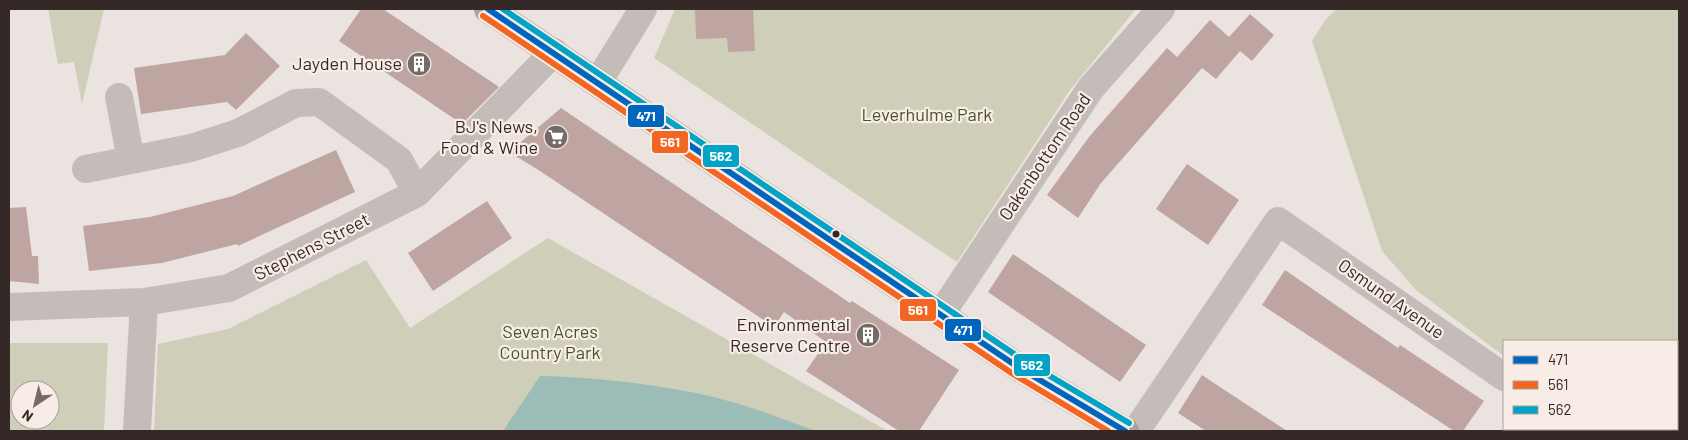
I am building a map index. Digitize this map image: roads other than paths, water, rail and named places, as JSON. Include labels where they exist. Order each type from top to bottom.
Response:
[{"type":"highway","points":[[488,9],[1018,367],[1125,431]]},
{"type":"street","points":[[598,82],[643,9]]},
{"type":"street","name":"Oakenbottom Road","points":[[941,314],[1091,88],[1161,9]]},
{"type":"street","name":"Stephens Street","points":[[9,307],[144,302],[229,288],[418,193],[554,52]]},
{"type":"street","points":[[120,97],[131,160]]},
{"type":"street","points":[[86,169],[191,148],[238,132],[296,103],[319,102],[399,160],[418,193]]},
{"type":"street","name":"Osmund Avenue","points":[[1136,431],[1278,221],[1503,376]]},
{"type":"street","points":[[137,431],[144,302]]},
{"type":"water","points":[[540,376],[618,381],[696,393],[742,405],[816,431],[503,431]]},
{"type":"place","name":"Jayden House","points":[[419,64]]},
{"type":"place","name":"BJ's News, Food & Wine","points":[[556,137]]},
{"type":"place","name":"Environmental Reserve Centre","points":[[868,335]]},
{"type":"park label","name":"Leverhulme Park","points":[[927,115]]},
{"type":"park label","name":"Seven Acres Country Park","points":[[550,342]]}]
